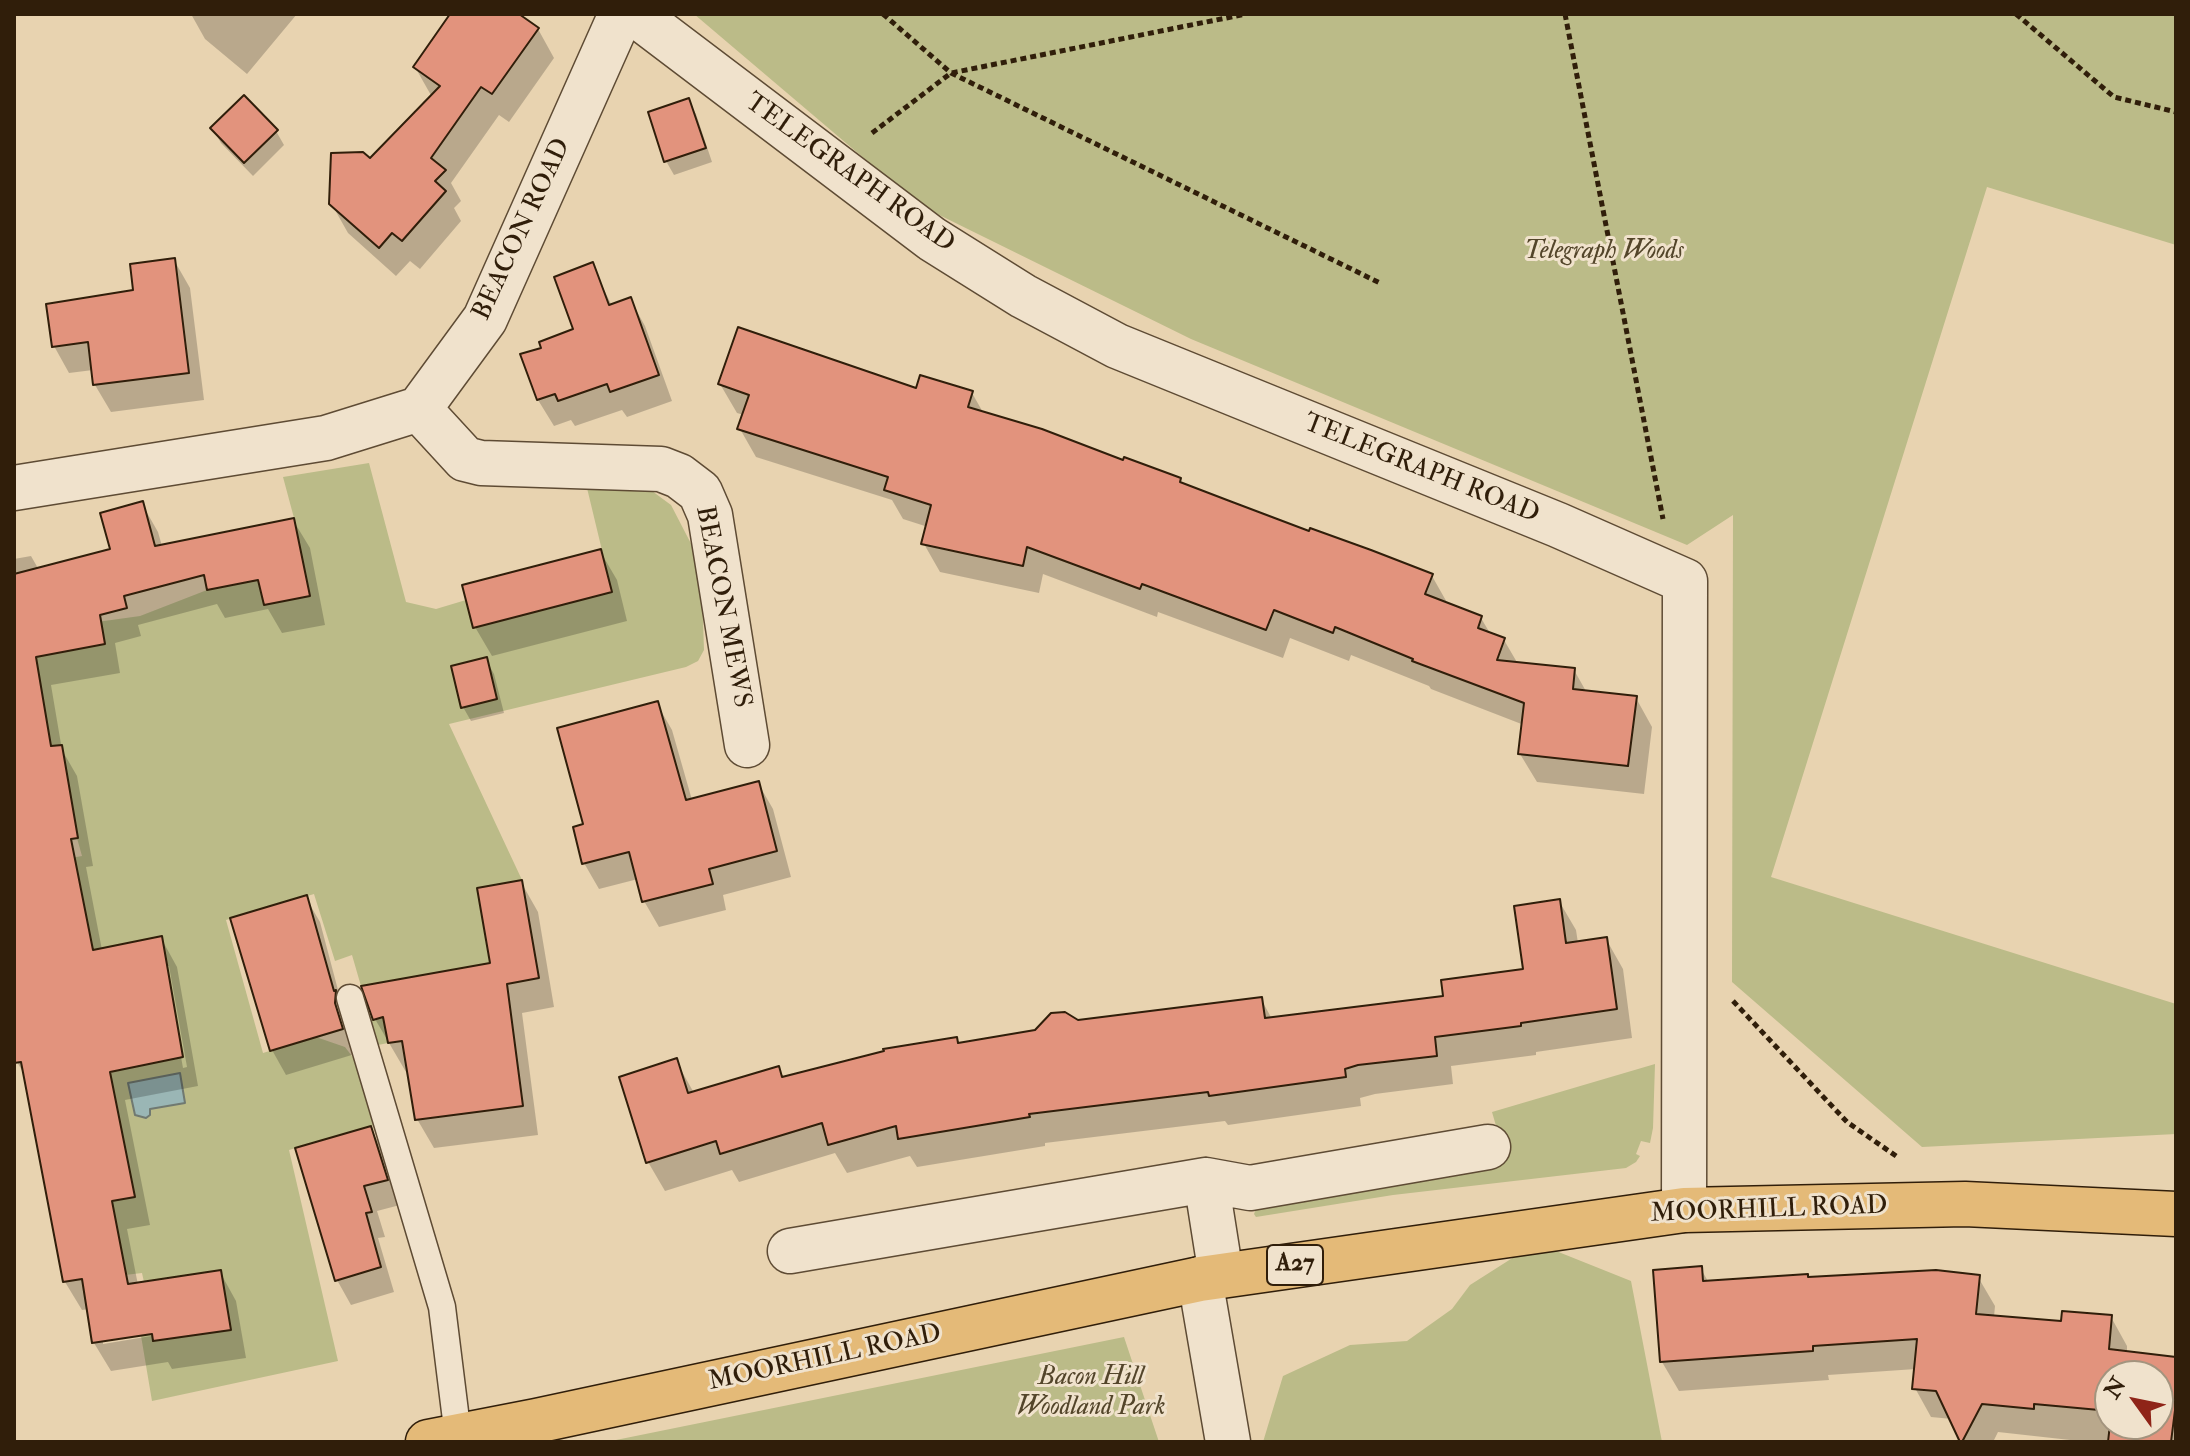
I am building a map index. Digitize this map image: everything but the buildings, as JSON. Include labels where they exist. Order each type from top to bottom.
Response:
[{"type":"main road","name":"MOORHILL ROAD","points":[[443,1439],[1210,1277],[1684,1210],[1965,1204],[2176,1214]]},
{"type":"street","name":"BEACON ROAD","points":[[419,409],[485,319],[621,14]]},
{"type":"street","name":"TELEGRAPH ROAD","points":[[635,14],[932,239],[1023,296],[1117,346],[1558,525],[1685,581]]},
{"type":"street","points":[[14,488],[326,438],[419,409]]},
{"type":"street","name":"BEACON MEWS","points":[[419,409],[465,459],[481,463],[661,469],[679,476],[700,492],[710,515],[747,745]]},
{"type":"street","points":[[1684,1210],[1685,581]]},
{"type":"street","points":[[790,1251],[1206,1180],[1250,1188],[1488,1147]]},
{"type":"street","points":[[1206,1180],[1210,1277],[1228,1442]]},
{"type":"lane","points":[[350,998],[442,1307],[443,1439]]},
{"type":"path","points":[[883,14],[951,73],[1382,284]]},
{"type":"path","points":[[826,160],[868,136],[951,73],[1246,14]]},
{"type":"path","points":[[1565,14],[1660,512],[1685,581]]},
{"type":"path","points":[[2016,14],[2114,97],[2176,112]]},
{"type":"path","points":[[1725,993],[1847,1122],[1906,1163]]},
{"type":"green space","name":"Telegraph Woods","points":[[694,14],[2176,14],[2176,245],[1987,187],[1771,877],[2176,1004],[2176,1134],[1922,1147],[1732,982],[1733,515],[1687,545],[1191,339],[919,205]]},
{"type":"green space","points":[[369,463],[406,602],[436,609],[466,600],[473,628],[612,592],[587,488],[648,488],[671,505],[701,563],[704,650],[698,661],[686,667],[449,724],[522,880],[477,888],[493,986],[378,984],[388,1043],[378,1045],[352,955],[335,961],[314,894],[226,920],[263,1053],[316,1037],[345,1047],[355,1060],[378,1124],[289,1150],[338,1361],[152,1401],[141,1336],[152,1334],[154,1341],[230,1330],[144,1282],[142,1273],[125,1275],[89,1078],[112,1073],[101,1020],[103,977],[53,861],[82,856],[51,746],[32,631],[140,616],[207,590],[258,580],[264,605],[310,596],[283,477]]},
{"type":"green space","points":[[1655,1064],[1650,1143],[1641,1141],[1636,1154],[1640,1156],[1626,1168],[1393,1195],[1256,1217],[1254,1214],[1256,1209],[1501,1143],[1492,1112]]},
{"type":"green space","points":[[1536,1243],[1631,1281],[1662,1442],[1263,1442],[1283,1376],[1350,1345],[1407,1341],[1452,1309],[1470,1285]]},
{"type":"green space","name":"Bacon Hill Woodland Park","points":[[1124,1337],[1159,1442],[606,1442]]},
{"type":"water","points":[[180,1073],[185,1103],[150,1109],[150,1115],[146,1118],[135,1115],[128,1083]]}]
